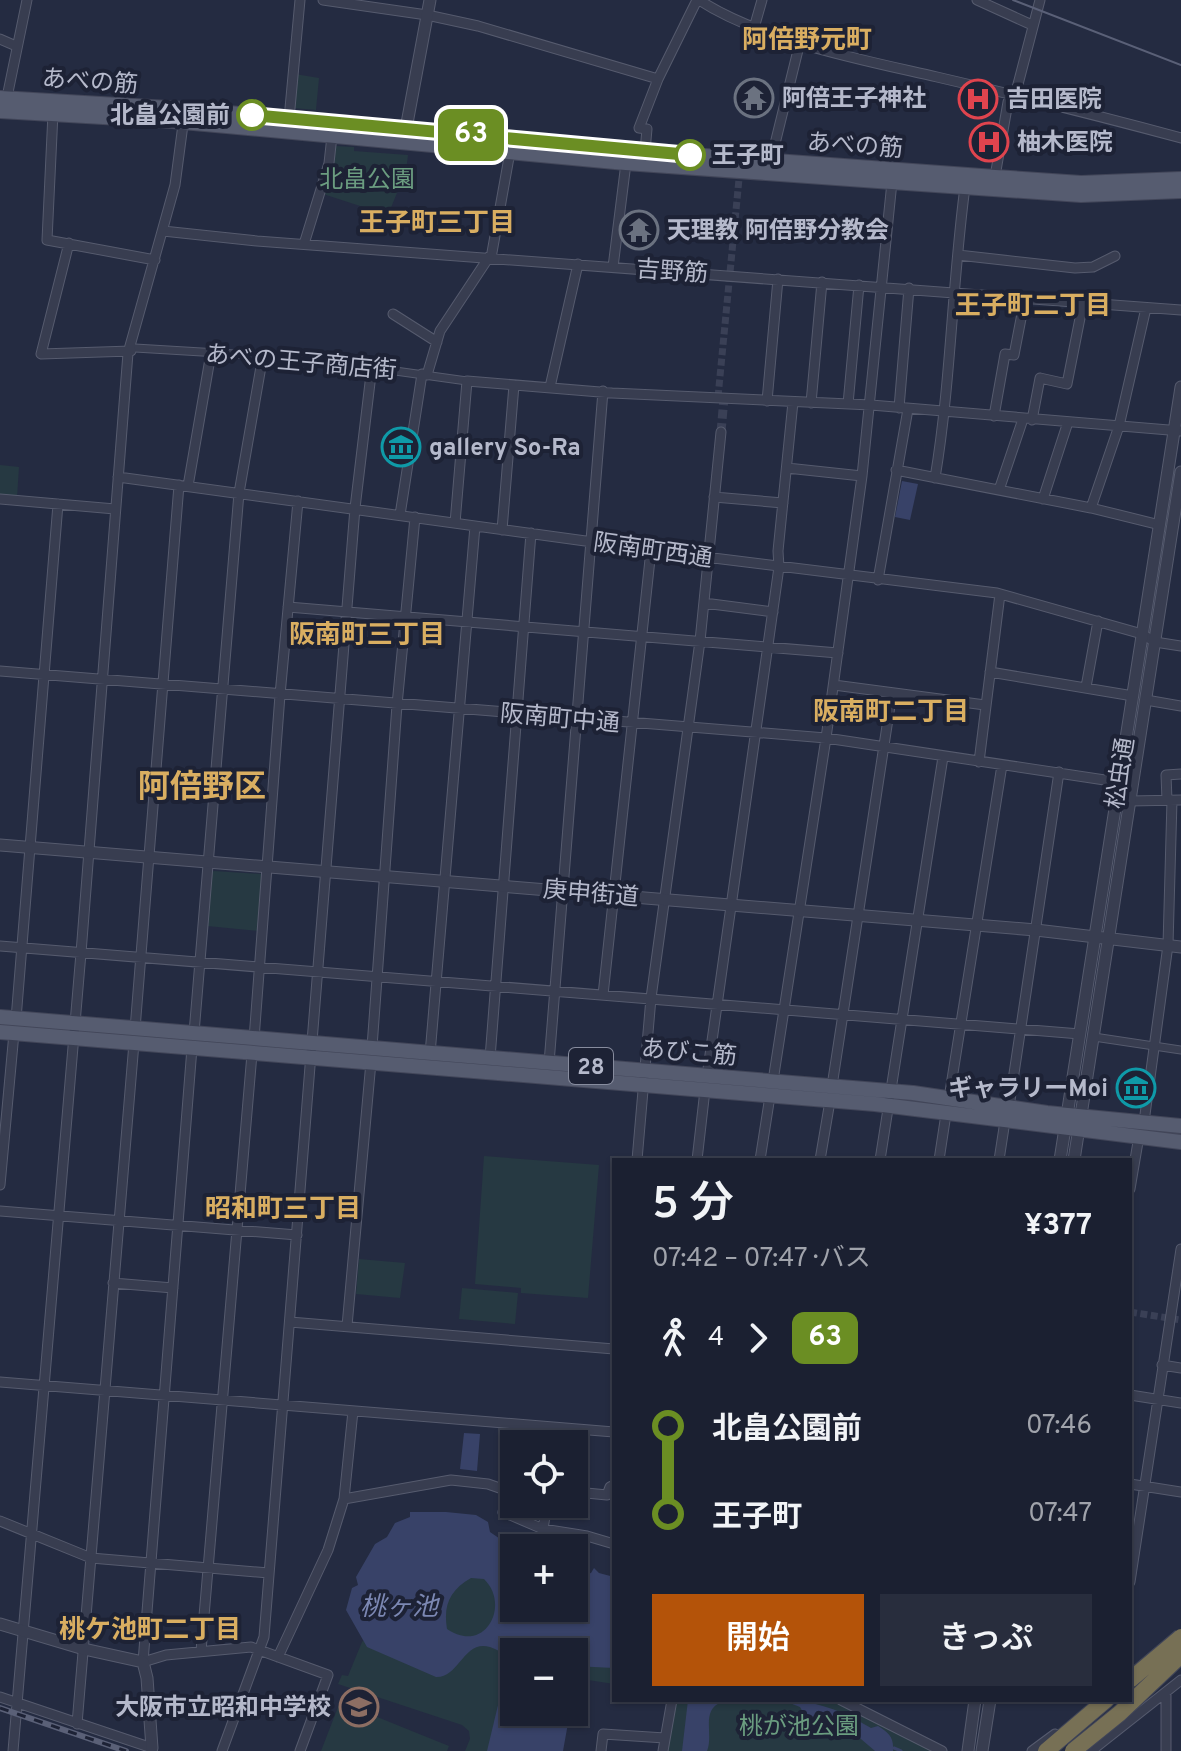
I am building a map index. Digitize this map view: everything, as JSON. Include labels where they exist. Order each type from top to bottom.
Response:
[{"type":"highway","points":[[1132,1677],[1181,1634]]},
{"type":"highway","points":[[1132,1702],[1181,1655]]},
{"type":"highway","points":[[1073,1751],[1181,1669]]},
{"type":"highway","points":[[1046,1751],[1104,1702]]},
{"type":"highway","points":[[1120,1713],[1132,1702]]},
{"type":"main road","name":"あべの筋","points":[[3,104],[53,113],[184,121],[289,119],[510,152],[965,187],[994,183],[1181,179]]},
{"type":"main road","name":"あべの筋","points":[[3,104],[332,136],[404,136],[645,151],[740,170],[771,160],[1100,195],[1181,191]]},
{"type":"main road","name":"あびこ筋","points":[[0,1017],[10,1028],[74,1030],[890,1099],[949,1098],[1007,1114]]},
{"type":"main road","name":"あびこ筋","points":[[372,1055],[430,1054],[549,1063],[643,1078]]},
{"type":"main road","name":"あびこ筋","points":[[890,1099],[946,1114],[1007,1114],[1141,1129],[1181,1126]]},
{"type":"main road","name":"あびこ筋","points":[[1141,1129],[1181,1142]]},
{"type":"street","points":[[3,104],[27,0]]},
{"type":"street","points":[[289,119],[300,0]]},
{"type":"street","points":[[323,0],[427,15],[520,37],[658,79]]},
{"type":"street","points":[[404,136],[430,0]]},
{"type":"street","points":[[645,151],[647,129],[639,128],[658,79],[698,0],[724,17],[800,42],[1181,138]]},
{"type":"street","points":[[754,28],[762,0]]},
{"type":"street","points":[[977,0],[1032,25]]},
{"type":"street","points":[[994,183],[1008,102],[1013,95],[1040,0]]},
{"type":"street","points":[[0,39],[16,46]]},
{"type":"street","points":[[771,160],[800,42]]},
{"type":"street","points":[[53,113],[47,240],[155,260]]},
{"type":"street","points":[[13,1751],[118,477],[132,350],[175,185],[184,121]]},
{"type":"street","points":[[304,244],[329,163],[332,136]]},
{"type":"street","points":[[400,515],[425,374],[440,331],[490,258],[510,152]]},
{"type":"street","points":[[613,267],[626,163]]},
{"type":"street","points":[[760,1158],[834,685],[871,405],[892,182]]},
{"type":"street","points":[[935,478],[946,412],[965,187]]},
{"type":"street","name":"吉野筋","points":[[163,231],[1181,310]]},
{"type":"street","points":[[69,243],[41,354],[132,350]]},
{"type":"street","points":[[958,255],[1075,268],[1093,267],[1115,256]]},
{"type":"street","points":[[550,387],[578,264]]},
{"type":"street","points":[[767,401],[778,279]]},
{"type":"street","points":[[811,403],[822,282]]},
{"type":"street","points":[[848,404],[859,285]]},
{"type":"street","points":[[878,580],[903,408],[909,288]]},
{"type":"street","points":[[994,416],[1005,354],[1014,355],[1025,298]]},
{"type":"street","points":[[999,490],[1028,419],[1040,378],[1067,384],[1083,303]]},
{"type":"street","points":[[1091,508],[1119,426],[1146,308]]},
{"type":"street","points":[[393,314],[437,342]]},
{"type":"street","name":"あべの王子商店街","points":[[132,350],[263,355],[372,366],[467,381]]},
{"type":"street","points":[[77,1724],[163,685],[184,486],[211,353]]},
{"type":"street","points":[[0,1697],[152,1750],[143,1662],[163,1395],[239,493],[263,355]]},
{"type":"street","points":[[222,1751],[264,1637],[355,508],[372,366]]},
{"type":"street","points":[[455,523],[467,381],[871,405],[1178,431]]},
{"type":"street","points":[[502,530],[514,385]]},
{"type":"street","name":"松虫通","points":[[1074,1158],[1073,1122],[1080,1034],[1142,634],[1178,431],[1181,387]]},
{"type":"street","points":[[549,1063],[603,391]]},
{"type":"street","points":[[697,1158],[779,567],[793,402]]},
{"type":"street","points":[[1043,499],[1068,422]]},
{"type":"street","points":[[637,1158],[651,998],[700,641],[721,432]]},
{"type":"street","points":[[787,468],[862,476]]},
{"type":"street","points":[[896,470],[1091,508],[1160,525]]},
{"type":"street","name":"松虫通","points":[[1061,1158],[1094,1037],[1155,642],[1177,523],[1181,472]]},
{"type":"street","name":"阪南町西通","points":[[118,477],[710,558],[1000,594],[1142,634],[1155,642],[1181,646]]},
{"type":"street","points":[[714,497],[783,503]]},
{"type":"street","points":[[0,499],[115,509]]},
{"type":"street","points":[[201,1651],[298,501]]},
{"type":"street","points":[[0,1185],[10,1028],[22,948],[58,504]]},
{"type":"street","points":[[347,1326],[415,517]]},
{"type":"street","points":[[430,1054],[475,526]]},
{"type":"street","points":[[490,1058],[531,533]]},
{"type":"street","points":[[603,995],[651,550]]},
{"type":"street","points":[[979,762],[1000,594]]},
{"type":"street","points":[[704,603],[773,612]]},
{"type":"street","points":[[288,607],[838,653]]},
{"type":"street","points":[[1086,687],[1098,621]]},
{"type":"street","name":"阪南町中通","points":[[0,671],[826,738],[1118,782]]},
{"type":"street","points":[[990,672],[1133,696]]},
{"type":"street","points":[[834,685],[985,705]]},
{"type":"street","points":[[820,1158],[892,693]]},
{"type":"street","points":[[1146,700],[1181,706]]},
{"type":"street","points":[[880,1158],[943,757]]},
{"type":"street","points":[[949,1098],[1002,765]]},
{"type":"street","points":[[999,1158],[1059,772]]},
{"type":"street","points":[[1132,1178],[1154,1045],[1175,946],[1173,800],[1166,775],[1181,774]]},
{"type":"street","points":[[1130,801],[1173,800]]},
{"type":"street","name":"庚申街道","points":[[0,845],[1036,930],[1175,946]]},
{"type":"street","points":[[0,946],[1080,1034]]},
{"type":"street","points":[[1094,1037],[1181,1050]]},
{"type":"street","points":[[939,1158],[946,1114]]},
{"type":"street","points":[[0,1211],[297,1235]]},
{"type":"street","points":[[1132,1567],[1181,1249]]},
{"type":"street","points":[[113,1283],[173,1288]]},
{"type":"street","points":[[290,1322],[612,1349]]},
{"type":"street","points":[[1162,1365],[1181,1368]]},
{"type":"street","points":[[0,1382],[612,1432]]},
{"type":"street","points":[[1132,1395],[1181,1403]]},
{"type":"street","points":[[278,1657],[328,1550],[344,1499],[353,1411]]},
{"type":"street","points":[[513,1430],[514,1424]]},
{"type":"street","points":[[344,1499],[451,1480],[500,1488]]},
{"type":"street","points":[[1132,1484],[1181,1492]]},
{"type":"street","points":[[588,1493],[607,1495],[612,1486]]},
{"type":"street","points":[[517,1518],[543,1529],[612,1544]]},
{"type":"street","points":[[543,1529],[545,1518]]},
{"type":"street","points":[[0,1521],[91,1558],[269,1573]]},
{"type":"street","points":[[0,1624],[84,1649],[143,1662],[166,1655],[251,1647],[328,1675],[300,1751]]},
{"type":"street","points":[[1132,1678],[1169,1689]]},
{"type":"street","points":[[1091,1751],[1181,1680]]},
{"type":"street","points":[[1166,1751],[1169,1689]]},
{"type":"street","points":[[663,1751],[672,1702]]},
{"type":"street","points":[[845,1702],[942,1751]]},
{"type":"street","points":[[968,1751],[975,1702]]},
{"type":"street","points":[[982,1751],[990,1702]]},
{"type":"street","points":[[1032,1751],[1096,1702]]},
{"type":"street","points":[[601,1751],[603,1734],[665,1738]]},
{"type":"green space","points":[[295,74],[319,78],[316,110],[293,108]]},
{"type":"green space","name":"北畠公園","points":[[336,146],[354,147],[354,151],[408,155],[406,171],[388,215],[323,194]]},
{"type":"green space","points":[[0,465],[19,467],[17,498],[0,496]]},
{"type":"green space","points":[[211,873],[262,874],[259,931],[207,926]]},
{"type":"green space","points":[[484,1156],[599,1165],[588,1298],[521,1293],[521,1288],[475,1284]]},
{"type":"green space","points":[[359,1259],[405,1263],[400,1298],[356,1294]]},
{"type":"green space","points":[[462,1288],[518,1293],[515,1324],[459,1319]]},
{"type":"green space","points":[[478,1562],[500,1590],[500,1622],[562,1622],[612,1636],[612,1684],[588,1680],[588,1638],[500,1638],[500,1726],[530,1726],[559,1751],[465,1751],[470,1739],[469,1731],[462,1725],[338,1684],[342,1675],[348,1676],[362,1642],[383,1621]]},
{"type":"green space","points":[[340,1702],[449,1746],[447,1751],[321,1751]]},
{"type":"green space","name":"桃が池公園","points":[[675,1702],[837,1702],[932,1751],[666,1751]]},
{"type":"water","points":[[902,481],[918,484],[910,520],[895,517]]},
{"type":"water","points":[[464,1433],[480,1434],[477,1471],[460,1469]]},
{"type":"water","name":"桃ヶ池","points":[[410,1512],[476,1515],[488,1522],[490,1532],[500,1539],[500,1622],[588,1622],[588,1574],[594,1568],[612,1576],[612,1668],[588,1667],[588,1638],[500,1638],[500,1652],[490,1647],[474,1648],[450,1672],[436,1677],[367,1647],[346,1610],[352,1588],[358,1585],[356,1577],[375,1544],[387,1537],[395,1523],[410,1517]],"holes":[[[471,1578],[484,1579],[495,1601],[490,1624],[483,1631],[473,1636],[447,1629],[447,1605],[453,1593]]]},
{"type":"water","points":[[499,1701],[500,1726],[567,1726],[563,1751],[487,1751]]},
{"type":"water","points":[[688,1702],[722,1702],[715,1706],[709,1717],[707,1751],[682,1751]]},
{"type":"water","points":[[787,1702],[817,1704],[850,1716],[871,1728],[878,1726],[890,1736],[893,1751],[875,1751],[854,1733],[805,1716],[800,1707]]},
{"type":"waterway","points":[[894,1748],[901,1751]]},
{"type":"tunnel","points":[[718,397],[739,179]]},
{"type":"tunnel","points":[[721,432],[724,398]]},
{"type":"tunnel","points":[[1132,1312],[1181,1320]]},
{"type":"tram line","points":[[1013,0],[1181,65]]},
{"type":"railway","points":[[0,1708],[126,1751]]},
{"type":"bus line","name":"63","points":[[252,115],[690,155]]},
{"type":"place","name":"阿倍王子神社","points":[[754,98]]},
{"type":"place","name":"吉田医院","points":[[978,99]]},
{"type":"place","name":"北畠公園前","points":[[252,115]]},
{"type":"place","name":"柚木医院","points":[[989,142]]},
{"type":"place","name":"王子町","points":[[690,155]]},
{"type":"place","name":"天理教 阿倍野分教会","points":[[639,230]]},
{"type":"place","name":"gallery So-Ra","points":[[401,447]]},
{"type":"place","name":"ギャラリーMoi","points":[[1136,1088]]},
{"type":"place","name":"大阪市立昭和中学校","points":[[359,1707]]},
{"type":"district","name":"阿倍野元町","points":[[807,39]]},
{"type":"district","name":"王子町三丁目","points":[[437,222]]},
{"type":"district","name":"王子町二丁目","points":[[1033,305]]},
{"type":"district","name":"阪南町三丁目","points":[[367,634]]},
{"type":"district","name":"阪南町二丁目","points":[[891,711]]},
{"type":"district","name":"阿倍野区","points":[[202,786]]},
{"type":"district","name":"昭和町三丁目","points":[[283,1208]]},
{"type":"district","name":"桃ケ池町二丁目","points":[[150,1629]]}]
